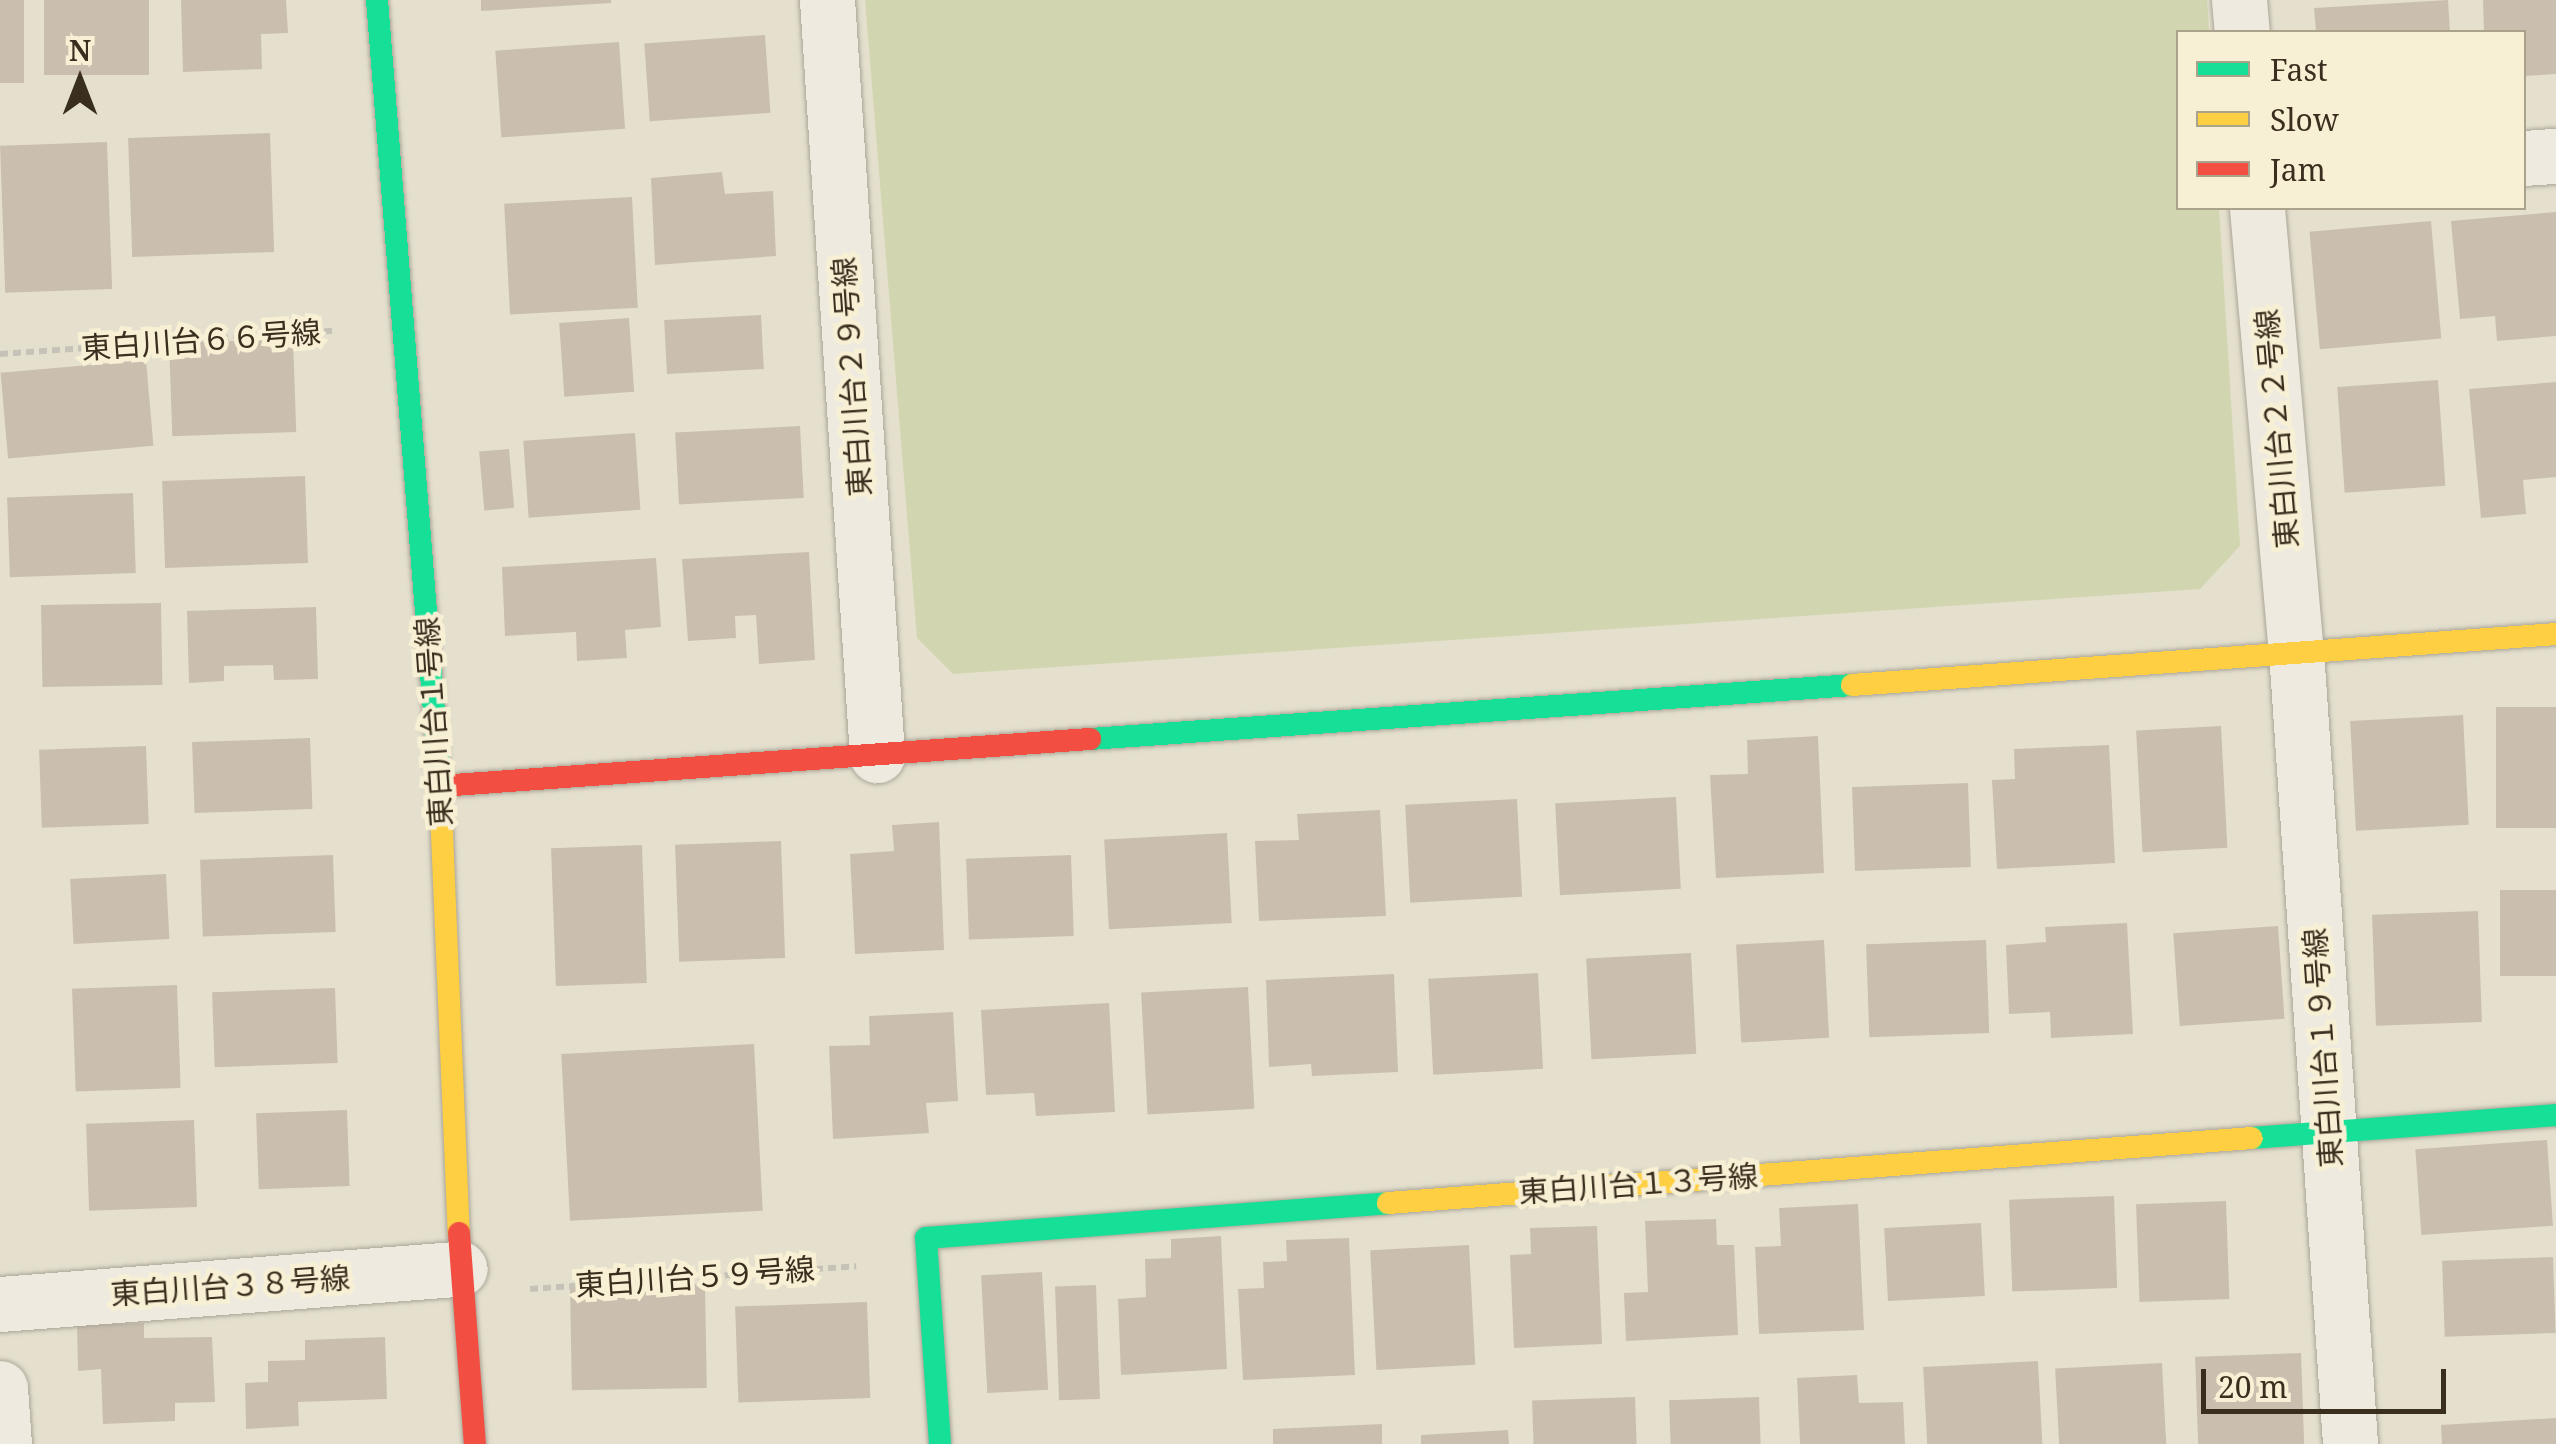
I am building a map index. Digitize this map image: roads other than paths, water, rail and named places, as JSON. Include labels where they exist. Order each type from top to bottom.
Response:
[{"type":"street","name":"東白川台１号線","points":[[378,0],[440,786],[461,1281],[475,1444]]},
{"type":"street","name":"東白川台２９号線","points":[[827,0],[877,754]]},
{"type":"street","points":[[2239,0],[2242,30]]},
{"type":"street","points":[[2526,158],[2556,156]]},
{"type":"street","name":"東白川台２２号線","points":[[2257,210],[2296,652]]},
{"type":"street","points":[[440,786],[2556,634]]},
{"type":"street","name":"東白川台１９号線","points":[[2296,652],[2350,1444]]},
{"type":"street","name":"東白川台１３号線","points":[[940,1444],[926,1238],[2556,1115]]},
{"type":"street","name":"東白川台３８号線","points":[[0,1304],[461,1281]]},
{"type":"street","points":[[0,1388],[4,1444]]}]
